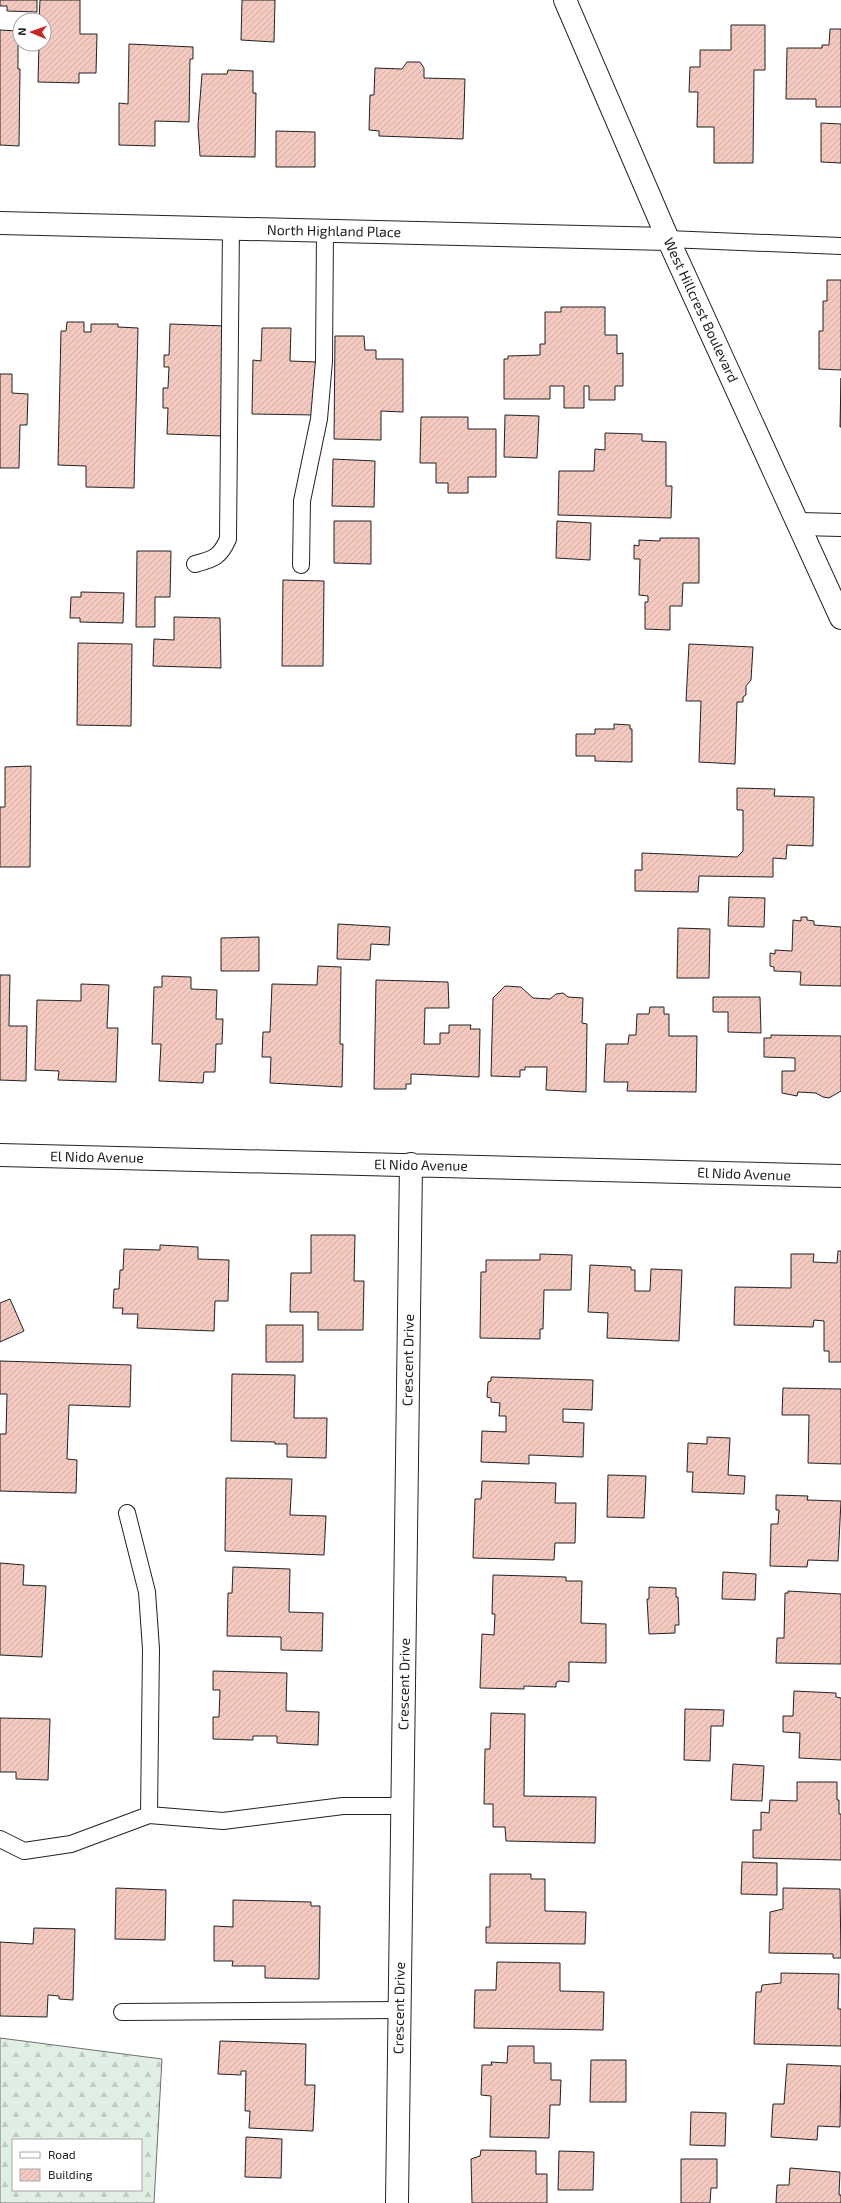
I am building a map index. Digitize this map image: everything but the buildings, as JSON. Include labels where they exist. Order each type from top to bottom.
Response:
[{"type":"street","name":"West Hillcrest Boulevard","points":[[564,0],[668,239],[800,524],[841,618]]},
{"type":"street","name":"North Highland Place","points":[[0,223],[668,239]]},
{"type":"street","points":[[800,524],[841,525]]},
{"type":"street","name":"El Nido Avenue","points":[[0,1155],[411,1164],[841,1176]]},
{"type":"street","name":"Crescent Drive","points":[[397,2203],[411,1164]]},
{"type":"lane","points":[[195,564],[211,560],[222,552],[228,539],[231,228]]},
{"type":"lane","points":[[301,565],[302,501],[319,419],[324,361],[325,231]]},
{"type":"lane","points":[[668,239],[841,246]]},
{"type":"lane","points":[[127,1514],[147,1592],[151,1649],[149,1815]]},
{"type":"lane","points":[[0,1839],[24,1852],[71,1844],[149,1815],[223,1821],[343,1806],[402,1806]]},
{"type":"lane","points":[[122,2012],[399,2010]]},
{"type":"green space","points":[[0,2038],[162,2059],[154,2203],[0,2203]]}]
